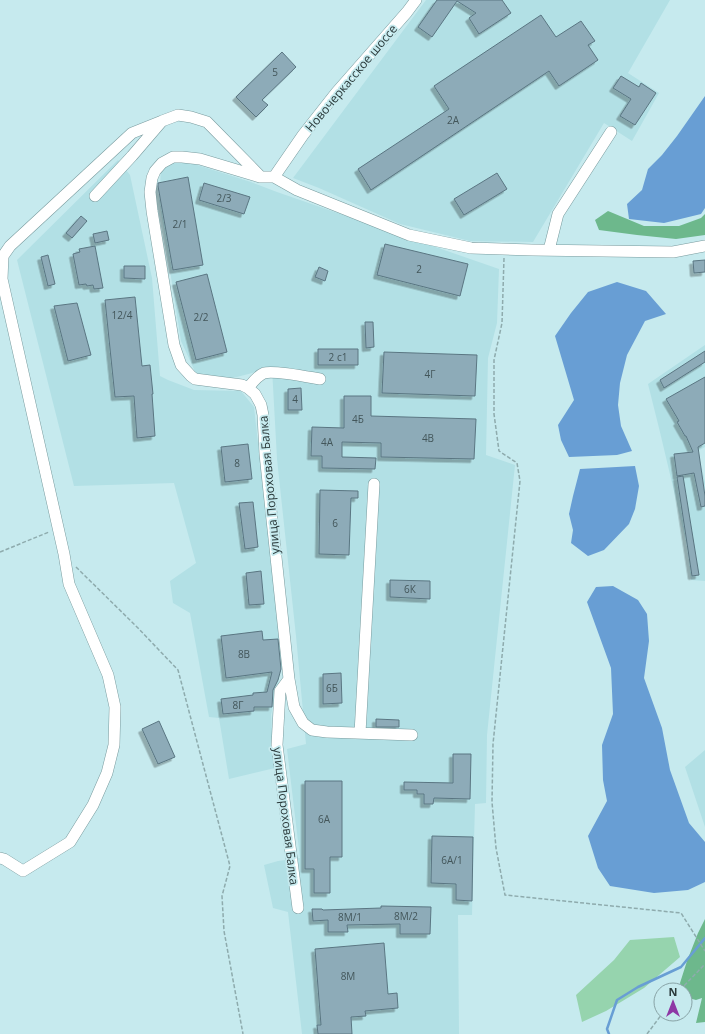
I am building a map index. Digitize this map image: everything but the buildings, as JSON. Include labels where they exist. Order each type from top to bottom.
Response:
[{"type":"street","name":"Новочеркасское шоссе","points":[[274,178],[303,135],[336,93],[416,0]]},
{"type":"street","points":[[0,858],[24,871],[70,842],[93,805],[107,773],[114,745],[115,707],[108,674],[69,584],[64,554],[1,279],[3,256],[10,246],[132,134],[162,120],[178,115],[207,122],[260,177]]},
{"type":"street","points":[[95,196],[132,156],[162,120]]},
{"type":"street","points":[[549,250],[558,214],[611,132]]},
{"type":"street","points":[[320,379],[274,372],[264,373],[257,377],[248,388],[242,385],[226,384],[195,378],[191,376],[182,365],[174,345],[150,192],[155,170],[162,163],[174,157],[200,159],[260,177],[274,178],[297,190],[409,234],[471,248],[673,252],[705,246]]},
{"type":"street","name":"улица Пороховая Балка","points":[[248,388],[255,394],[261,405],[263,415],[265,454],[289,679],[280,691],[277,745],[298,908]]},
{"type":"street","points":[[360,733],[374,484]]},
{"type":"street","points":[[289,679],[294,707],[303,723],[312,730],[412,735]]},
{"type":"path","points":[[504,249],[502,323],[494,360],[494,414],[499,451],[517,463],[520,481],[493,744],[492,802],[496,848],[505,895],[681,913],[705,951]]},
{"type":"path","points":[[0,553],[58,529]]},
{"type":"path","points":[[64,554],[178,670],[230,866],[222,896],[224,931],[243,1034]]},
{"type":"path","points":[[688,982],[705,964]]},
{"type":"path","points":[[647,1034],[656,1022]]},
{"type":"shaded area","points":[[426,0],[670,0],[628,73],[659,93],[632,141],[604,123],[533,242],[470,241],[400,224],[293,178]]},
{"type":"shaded area","points":[[118,160],[130,175],[152,278],[160,376],[194,390],[241,391],[254,407],[282,664],[271,715],[275,768],[229,779],[219,718],[209,717],[190,613],[173,603],[170,581],[196,563],[174,483],[74,486],[17,260]]},
{"type":"shaded area","points":[[170,161],[191,163],[251,182],[499,269],[497,323],[488,358],[486,455],[515,465],[487,735],[486,803],[475,804],[472,915],[458,915],[459,1034],[302,1034],[288,912],[273,908],[264,865],[278,861],[300,858],[287,749],[306,744],[277,459],[272,368],[233,378],[197,376],[181,341],[159,200],[161,169]]},
{"type":"shaded area","points":[[705,345],[705,447],[698,451],[705,482],[705,581],[691,580],[687,546],[648,384]]},
{"type":"shaded area","points":[[705,750],[705,827],[685,767]]},
{"type":"green space","points":[[608,211],[644,226],[679,226],[701,218],[705,214],[705,235],[676,239],[599,230],[595,220]]},
{"type":"green space","points":[[705,919],[705,1022],[696,1023],[702,998],[696,1000],[693,999],[693,982],[680,982],[698,933]]},
{"type":"green space","points":[[674,937],[680,957],[644,988],[606,1011],[582,1022],[576,995],[614,960],[630,940]]},
{"type":"water","points":[[705,96],[705,208],[701,214],[664,223],[629,219],[627,204],[642,190],[648,169],[662,155],[677,136]]},
{"type":"water","points":[[617,282],[646,291],[666,314],[645,321],[627,355],[620,383],[618,405],[621,426],[632,451],[617,455],[569,457],[561,440],[558,425],[574,400],[555,336],[588,292]]},
{"type":"water","points":[[635,466],[639,486],[635,509],[629,524],[604,550],[588,556],[571,543],[573,530],[569,514],[580,469]]},
{"type":"water","points":[[613,586],[638,600],[647,614],[649,641],[644,678],[662,728],[670,770],[689,823],[705,842],[705,882],[688,890],[654,893],[610,886],[598,868],[588,836],[607,801],[603,780],[602,745],[613,714],[611,668],[587,602],[596,587]]},
{"type":"waterway","points":[[609,1034],[607,1029],[617,1000],[638,987],[681,967],[705,938]]}]
